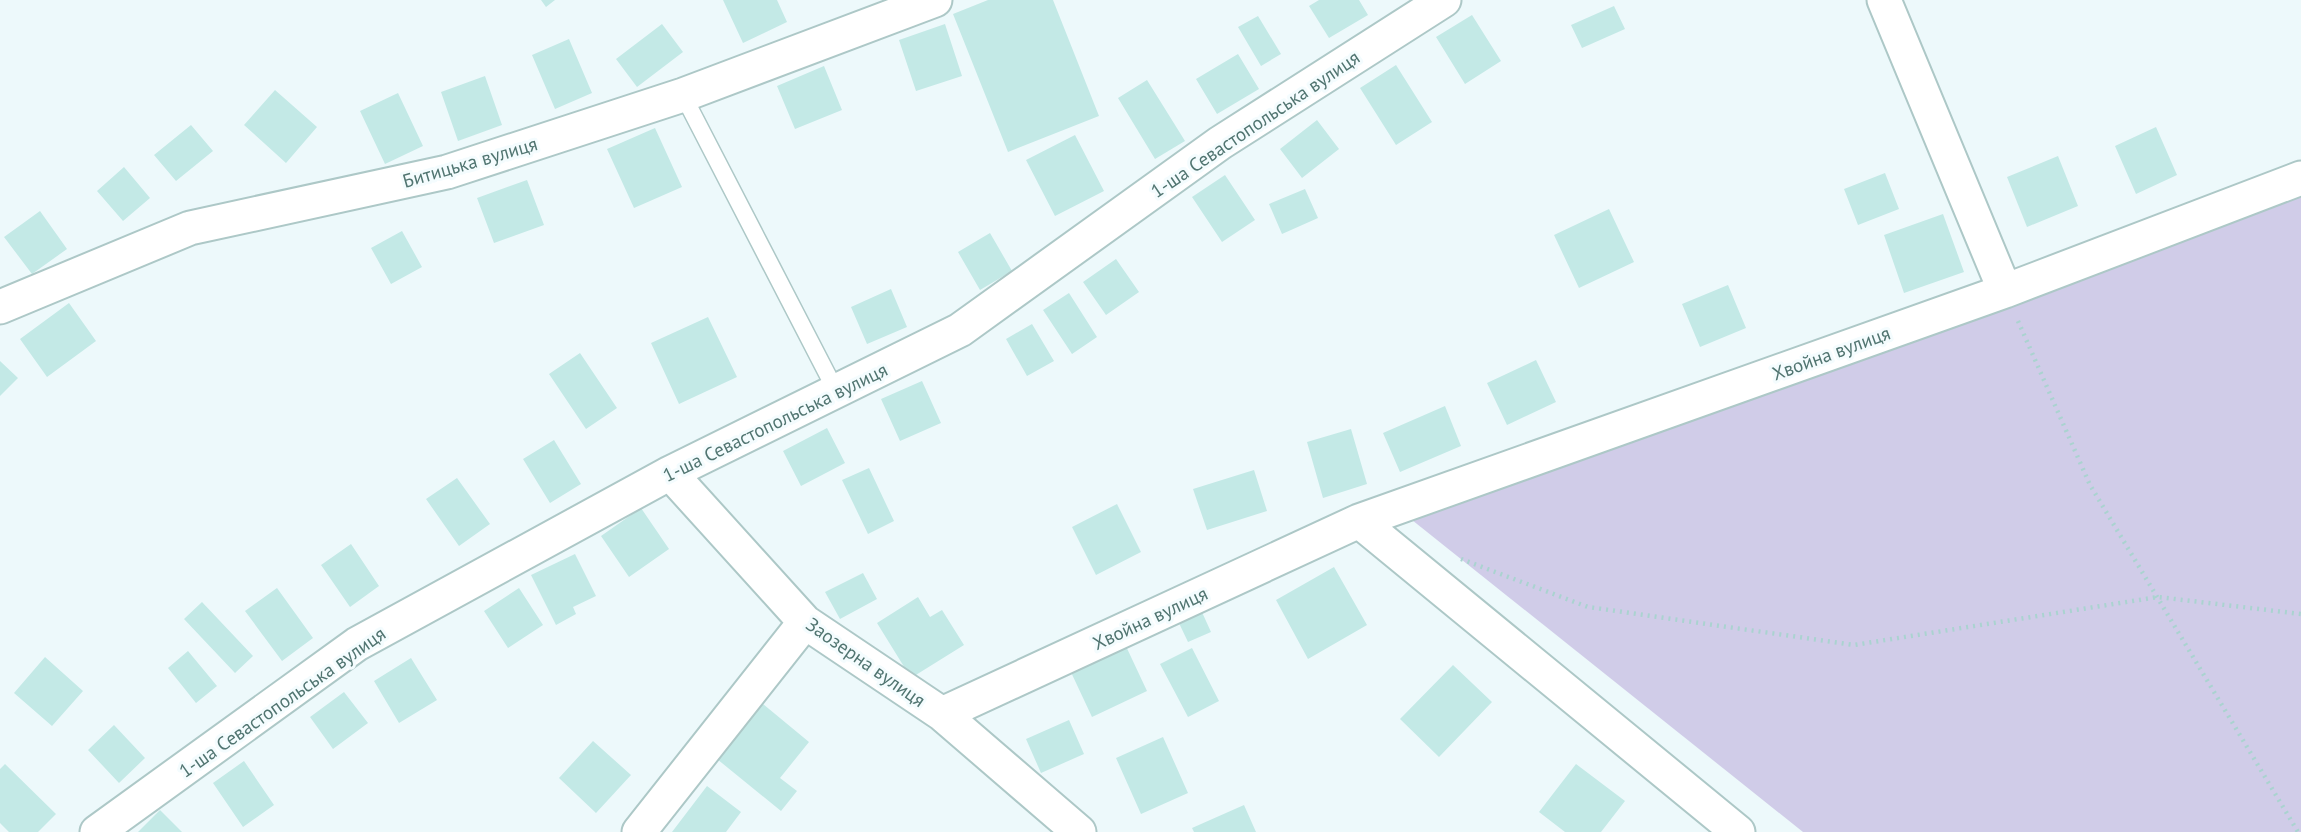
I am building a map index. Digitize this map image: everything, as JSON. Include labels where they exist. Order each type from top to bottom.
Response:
[{"type":"street","name":"Битицька вулиця","points":[[0,307],[190,228],[447,172],[683,96],[935,0]]},
{"type":"street","name":"1-ша Севастопольська вулиця","points":[[97,832],[358,644],[670,473],[960,330],[1220,144],[1444,0]]},
{"type":"street","points":[[1884,0],[2005,291]]},
{"type":"street","name":"Хвойна вулиця","points":[[942,714],[1359,521],[2005,291],[2301,178]]},
{"type":"street","name":"Заозерна вулиця","points":[[670,473],[805,622],[942,714],[1079,832]]},
{"type":"street","points":[[1359,521],[1738,832]]},
{"type":"street","points":[[639,832],[805,622]]},
{"type":"lane","points":[[683,96],[836,391]]},
{"type":"path","points":[[2005,291],[2090,485],[2298,832]]},
{"type":"path","points":[[1448,554],[1588,607],[1854,645],[2158,597],[2301,614]]},
{"type":"shaded area","points":[[2301,194],[2301,832],[1803,832],[1407,516]]},
{"type":"building","points":[[541,0],[555,0],[546,7]]},
{"type":"building","points":[[723,0],[777,0],[787,22],[743,43]]},
{"type":"building","points":[[988,0],[1053,0],[1099,116],[1008,152],[953,14]]},
{"type":"building","points":[[1319,0],[1359,0],[1368,15],[1329,38],[1309,6]]},
{"type":"building","points":[[1614,6],[1625,29],[1582,48],[1571,25]]},
{"type":"building","points":[[1472,15],[1501,61],[1465,84],[1436,37]]},
{"type":"building","points":[[1258,16],[1281,54],[1261,66],[1238,27]]},
{"type":"building","points":[[662,24],[683,52],[637,87],[616,59]]},
{"type":"building","points":[[945,24],[962,76],[916,91],[899,40]]},
{"type":"building","points":[[569,39],[592,93],[555,109],[532,55]]},
{"type":"building","points":[[1238,54],[1259,89],[1217,114],[1196,79]]},
{"type":"building","points":[[1396,65],[1432,122],[1396,145],[1360,88]]},
{"type":"building","points":[[824,66],[842,110],[795,129],[777,86]]},
{"type":"building","points":[[485,76],[502,125],[458,141],[441,92]]},
{"type":"building","points":[[1147,80],[1185,141],[1155,159],[1118,98]]},
{"type":"building","points":[[275,90],[317,127],[286,163],[244,125]]},
{"type":"building","points":[[398,93],[423,146],[385,164],[360,111]]},
{"type":"building","points":[[1317,120],[1339,149],[1302,178],[1280,149]]},
{"type":"building","points":[[191,125],[213,151],[176,181],[154,155]]},
{"type":"building","points":[[2156,127],[2177,175],[2136,194],[2115,146]]},
{"type":"building","points":[[655,128],[682,187],[634,208],[607,149]]},
{"type":"building","points":[[1075,135],[1104,191],[1055,216],[1026,160]]},
{"type":"building","points":[[2058,156],[2078,206],[2027,227],[2007,177]]},
{"type":"building","points":[[124,167],[150,198],[123,221],[97,191]]},
{"type":"building","points":[[1885,173],[1899,209],[1858,225],[1844,189]]},
{"type":"building","points":[[1225,175],[1255,220],[1222,242],[1192,197]]},
{"type":"building","points":[[527,180],[544,225],[494,243],[477,198]]},
{"type":"building","points":[[1305,189],[1318,218],[1282,234],[1269,204]]},
{"type":"building","points":[[1609,209],[1634,262],[1579,288],[1554,235]]},
{"type":"building","points":[[40,211],[67,249],[32,274],[4,237]]},
{"type":"building","points":[[1943,214],[1964,272],[1904,293],[1884,235]]},
{"type":"building","points":[[402,231],[422,267],[391,284],[371,248]]},
{"type":"building","points":[[990,233],[1012,271],[980,290],[958,252]]},
{"type":"building","points":[[1116,259],[1139,292],[1106,315],[1083,282]]},
{"type":"building","points":[[1728,285],[1746,328],[1700,347],[1682,304]]},
{"type":"building","points":[[891,289],[907,327],[867,344],[851,307]]},
{"type":"building","points":[[1069,293],[1097,337],[1072,354],[1043,310]]},
{"type":"building","points":[[69,303],[96,341],[47,377],[20,339]]},
{"type":"building","points":[[708,317],[737,377],[679,404],[651,343]]},
{"type":"building","points":[[1032,324],[1054,361],[1027,376],[1006,339]]},
{"type":"building","points":[[580,353],[617,408],[586,429],[549,374]]},
{"type":"building","points":[[1536,360],[1556,402],[1507,425],[1487,383]]},
{"type":"building","points":[[0,361],[18,378],[0,396]]},
{"type":"building","points":[[922,381],[941,423],[900,441],[881,399]]},
{"type":"building","points":[[1445,406],[1461,446],[1400,472],[1383,433]]},
{"type":"building","points":[[827,428],[845,463],[801,486],[783,451]]},
{"type":"building","points":[[1351,429],[1367,484],[1323,498],[1307,442]]},
{"type":"building","points":[[554,440],[581,484],[550,503],[523,459]]},
{"type":"building","points":[[869,468],[894,521],[868,534],[842,480]]},
{"type":"building","points":[[1254,470],[1267,511],[1207,530],[1193,489]]},
{"type":"building","points":[[457,478],[490,524],[459,546],[426,499]]},
{"type":"building","points":[[1117,504],[1141,552],[1096,575],[1072,527]]},
{"type":"building","points":[[641,508],[669,549],[629,577],[601,536]]},
{"type":"building","points":[[351,544],[379,586],[350,607],[321,565]]},
{"type":"building","points":[[575,554],[596,596],[573,607],[576,614],[556,625],[531,575]]},
{"type":"building","points":[[1334,567],[1367,625],[1308,659],[1276,600]]},
{"type":"building","points":[[863,573],[877,599],[840,619],[825,592]]},
{"type":"building","points":[[277,588],[313,638],[282,661],[245,611]]},
{"type":"building","points":[[519,588],[543,625],[508,648],[484,611]]},
{"type":"building","points":[[918,597],[930,617],[942,610],[964,645],[911,678],[877,623]]},
{"type":"building","points":[[202,602],[253,656],[235,673],[184,619]]},
{"type":"building","points":[[1201,610],[1211,632],[1188,642],[1178,621]]},
{"type":"building","points":[[1124,642],[1147,691],[1092,717],[1069,668]]},
{"type":"building","points":[[1192,648],[1219,701],[1188,717],[1160,664]]},
{"type":"building","points":[[188,651],[217,686],[196,703],[168,668]]},
{"type":"building","points":[[45,657],[83,691],[52,726],[14,693]]},
{"type":"building","points":[[411,658],[437,700],[399,723],[374,681]]},
{"type":"building","points":[[1453,665],[1492,702],[1439,757],[1400,719]]},
{"type":"building","points":[[344,692],[368,723],[333,749],[310,717]]},
{"type":"building","points":[[763,704],[809,742],[780,778],[797,791],[781,811],[717,759]]},
{"type":"building","points":[[1069,720],[1084,754],[1041,773],[1026,739]]},
{"type":"building","points":[[114,725],[145,758],[119,783],[88,750]]},
{"type":"building","points":[[1163,737],[1188,793],[1141,814],[1116,758]]},
{"type":"building","points":[[593,741],[631,775],[596,813],[559,778]]},
{"type":"building","points":[[244,761],[274,805],[243,827],[213,783]]},
{"type":"building","points":[[5,764],[56,814],[38,832],[9,832],[0,823],[0,769]]},
{"type":"building","points":[[1576,764],[1625,801],[1601,832],[1565,832],[1539,812]]},
{"type":"building","points":[[707,786],[741,812],[726,832],[672,832]]},
{"type":"building","points":[[1244,805],[1256,832],[1194,832],[1192,828]]},
{"type":"building","points":[[160,810],[182,832],[138,832]]}]
